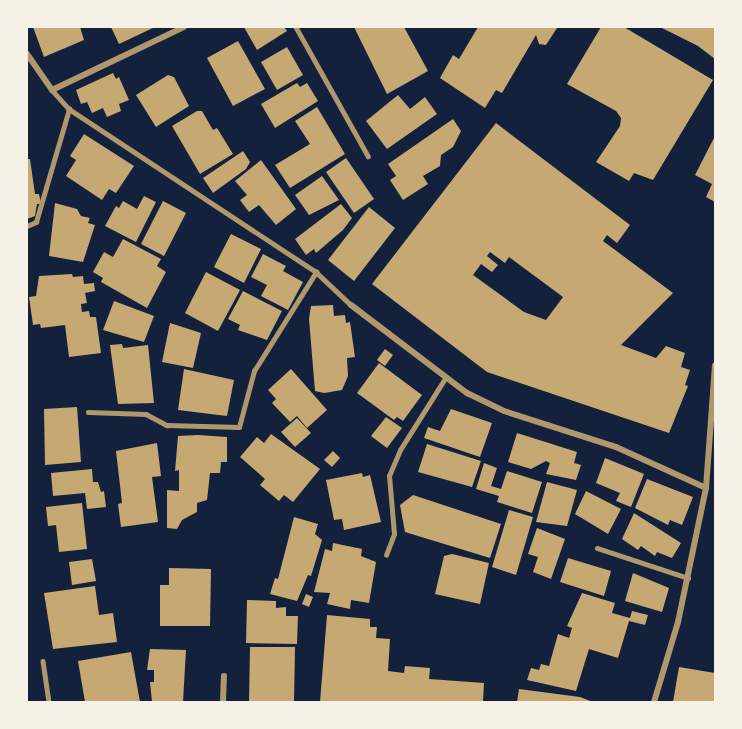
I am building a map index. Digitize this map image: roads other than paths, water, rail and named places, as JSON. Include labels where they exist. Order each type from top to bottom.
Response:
[{"type":"street","points":[[27,54],[52,90],[184,27]]},
{"type":"street","points":[[351,305],[446,377],[504,411],[616,447],[706,488]]},
{"type":"street","points":[[654,702],[688,578],[706,488],[715,364]]},
{"type":"street","points":[[223,702],[224,676]]},
{"type":"lane","points":[[296,27],[368,156]]},
{"type":"lane","points":[[52,90],[69,109],[316,272],[351,305]]},
{"type":"lane","points":[[27,226],[36,222],[69,109]]},
{"type":"lane","points":[[88,412],[146,414],[167,425],[239,427],[254,371],[316,272]]},
{"type":"lane","points":[[386,555],[394,534],[389,476],[400,450],[446,377]]},
{"type":"lane","points":[[597,548],[688,578]]},
{"type":"lane","points":[[43,661],[49,702]]}]
